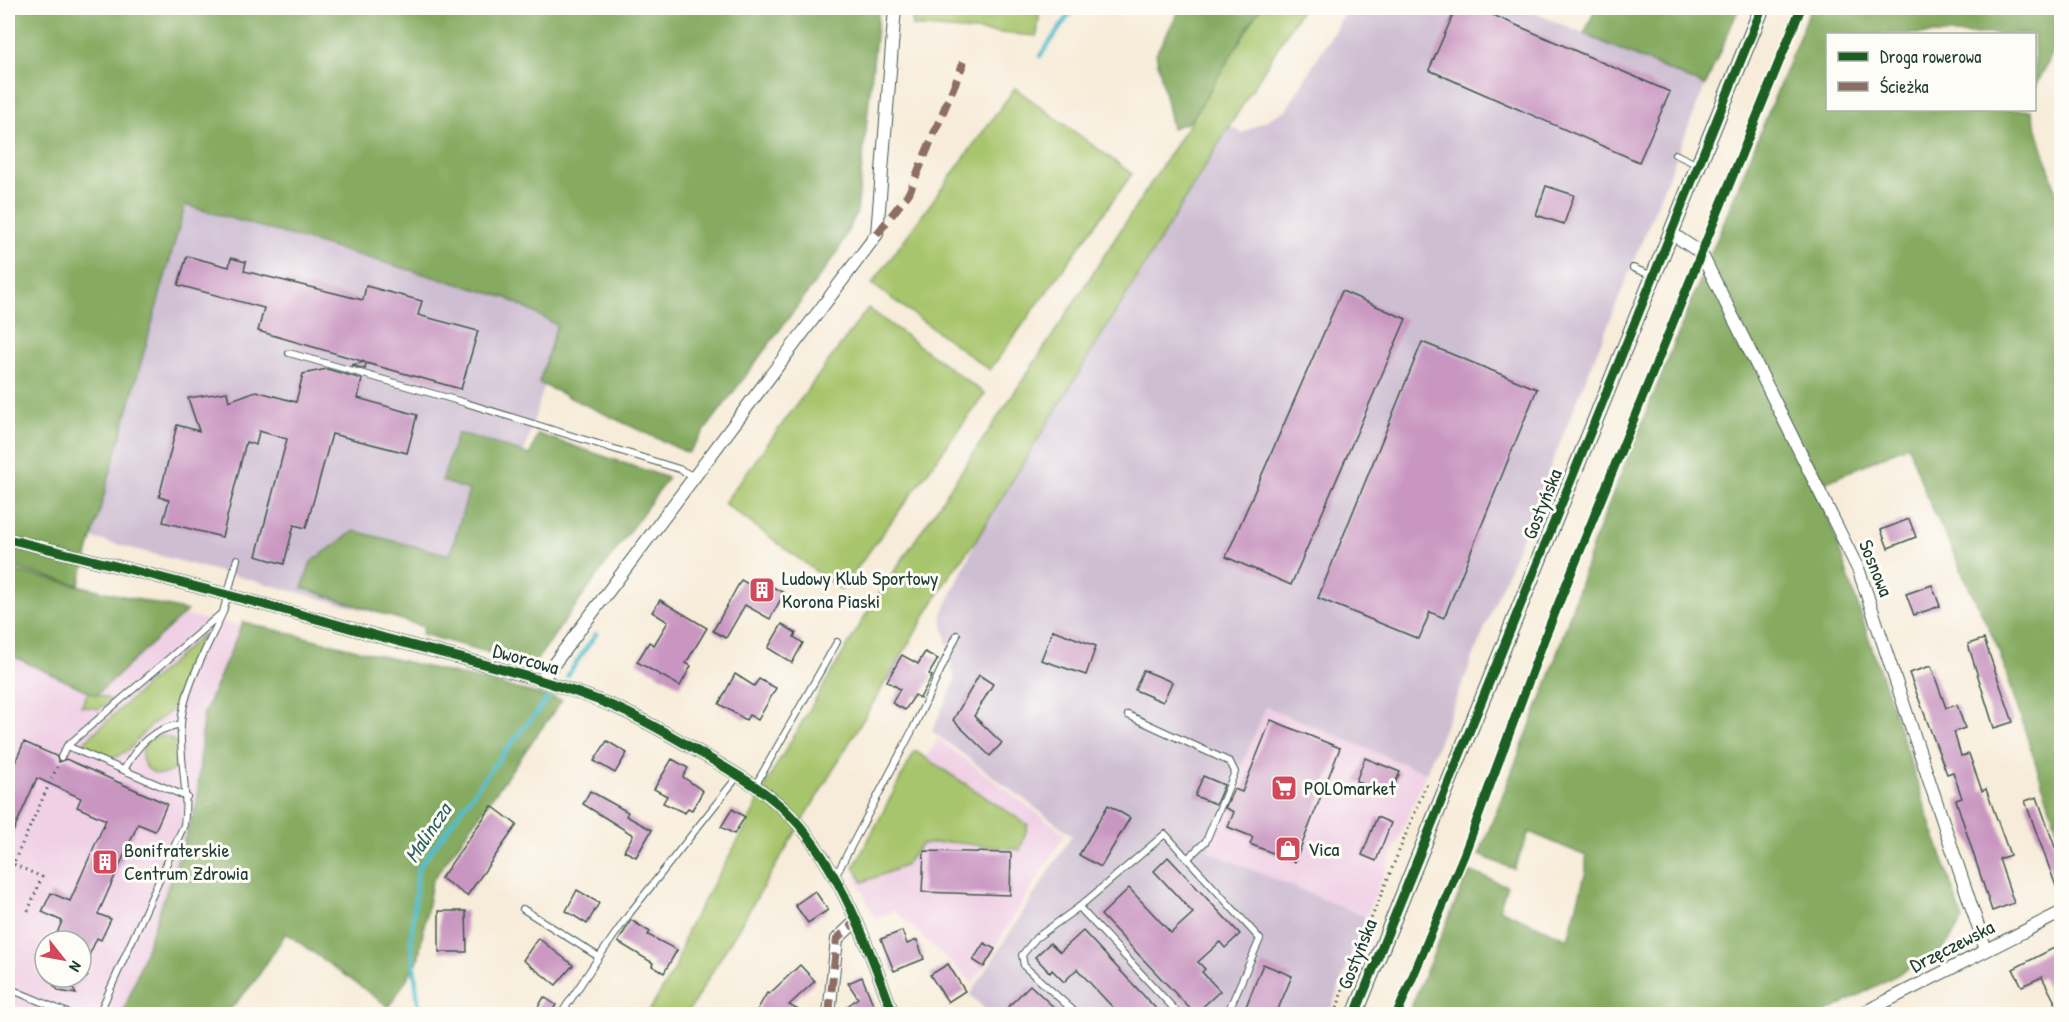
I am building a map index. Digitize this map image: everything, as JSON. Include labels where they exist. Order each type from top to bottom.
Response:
[{"type":"street","points":[[541,681],[877,234],[895,8]]},
{"type":"street","name":"Gostyńska","points":[[1355,1014],[1762,8]]},
{"type":"street","name":"Sosnowa","points":[[1671,233],[1694,246],[1701,253],[1859,571],[1986,950]]},
{"type":"street","name":"Dworcowa","points":[[8,538],[228,594],[541,681],[583,694],[627,713],[738,775],[791,816],[816,845],[835,877],[875,965],[893,1014]]},
{"type":"street","name":"Drzęczewska","points":[[1861,1014],[2061,912]]},
{"type":"street","points":[[829,1014],[837,939],[855,922]]},
{"type":"lane","points":[[1675,154],[1698,165]]},
{"type":"lane","points":[[1633,268],[1653,277]]},
{"type":"lane","points":[[289,353],[466,403],[679,469],[694,477]]},
{"type":"lane","points":[[99,1014],[184,825],[187,798],[181,724],[185,702],[223,612],[237,560]]},
{"type":"lane","points":[[61,757],[67,746],[223,612]]},
{"type":"lane","points":[[835,877],[913,729],[957,634]]},
{"type":"lane","points":[[755,786],[837,642]]},
{"type":"lane","points":[[1128,715],[1230,762],[1234,772],[1206,841],[1188,859]]},
{"type":"lane","points":[[124,770],[144,740],[156,731],[181,724]]},
{"type":"lane","points":[[67,746],[187,798]]},
{"type":"lane","points":[[561,1014],[630,913],[738,775]]},
{"type":"lane","points":[[1077,1014],[1024,966],[1022,955],[1036,938],[1079,907],[1165,834],[1260,939],[1227,1014]]},
{"type":"lane","points":[[1079,907],[1179,1014]]},
{"type":"lane","points":[[523,909],[599,957]]},
{"type":"lane","points":[[8,988],[70,1014]]},
{"type":"path","points":[[28,911],[42,877],[13,864],[61,757]]},
{"type":"path","points":[[1336,1014],[1342,990],[1427,783]]},
{"type":"shaded area","points":[[1348,8],[1523,8],[1705,86],[1426,773],[1266,707],[1207,851],[1366,917],[1329,1014],[990,1014],[970,995],[1072,835],[932,731],[955,681],[941,616],[978,537],[1230,126],[1242,133],[1286,110]]},
{"type":"shaded area","points":[[159,196],[566,313],[521,463],[440,630],[85,536]]},
{"type":"shaded area","points":[[171,613],[247,627],[184,1014],[8,1014],[8,648]]},
{"type":"shaded area","points":[[1266,707],[1426,773],[1366,917],[1206,852]]},
{"type":"shaded area","points":[[938,739],[1065,834],[973,983],[894,910],[875,919],[855,876]]},
{"type":"green space","points":[[8,8],[879,8],[857,212],[837,253],[688,453],[539,383],[557,325],[507,298],[185,205],[79,585],[8,566]]},
{"type":"green space","points":[[913,8],[1040,8],[1037,36],[912,26]]},
{"type":"green space","points":[[1181,8],[1260,8],[1191,121],[1172,128],[1156,53]]},
{"type":"green space","points":[[1260,8],[1302,8],[978,537],[949,576],[687,1014],[647,1014],[675,969],[687,930],[743,832],[776,766],[873,603],[1049,341],[1191,121]]},
{"type":"green space","points":[[1596,8],[1739,8],[1705,86],[1584,34]]},
{"type":"green space","points":[[1811,8],[2061,8],[2061,37],[2036,86],[2036,33],[1826,33],[1826,111],[2031,111],[2062,211],[2061,841],[1998,648],[1927,497],[1908,445],[1818,486],[1963,920],[1943,950],[1824,1014],[1408,1014],[1469,871],[1507,886],[1499,909],[1568,939],[1586,871],[1586,856],[1529,832],[1514,869],[1479,855],[1549,678],[1595,538]]},
{"type":"green space","points":[[1015,88],[1132,174],[990,370],[872,284]]},
{"type":"green space","points":[[868,308],[985,394],[841,590],[724,503]]},
{"type":"green space","points":[[457,434],[467,435],[530,455],[538,434],[668,478],[533,665],[422,634],[424,627],[302,588],[311,562],[354,531],[450,555],[469,490],[442,481]]},
{"type":"green space","points":[[8,569],[187,611],[96,695],[8,654]]},
{"type":"green space","points":[[243,622],[562,700],[432,881],[418,961],[389,1007],[286,933],[255,981],[226,1014],[123,1014],[197,804],[203,716]]},
{"type":"green space","points":[[203,634],[173,710],[151,725],[128,750],[116,757],[107,759],[85,748],[85,741]]},
{"type":"green space","points":[[89,691],[111,700],[99,709],[81,706]]},
{"type":"green space","points":[[161,736],[174,742],[180,755],[174,768],[161,774],[148,768],[142,755],[148,742]]},
{"type":"green space","points":[[915,751],[1028,825],[1020,850],[950,842],[922,844],[904,866],[863,882],[854,867]]},
{"type":"building","points":[[1456,8],[1477,8],[1670,92],[1639,162],[1429,70]]},
{"type":"building","points":[[1546,186],[1574,195],[1564,224],[1536,215]]},
{"type":"building","points":[[187,256],[229,267],[231,258],[246,262],[244,271],[363,300],[366,286],[422,301],[418,315],[478,331],[461,389],[366,363],[365,369],[351,365],[365,362],[258,331],[264,308],[178,285]]},
{"type":"building","points":[[1342,291],[1406,319],[1291,585],[1226,557]]},
{"type":"building","points":[[1422,342],[1537,389],[1444,618],[1430,612],[1419,639],[1318,598]]},
{"type":"building","points":[[327,369],[362,379],[358,398],[417,415],[407,453],[332,434],[306,528],[294,525],[284,564],[256,556],[287,439],[259,431],[256,445],[246,442],[222,537],[163,522],[169,500],[159,497],[177,425],[199,431],[188,398],[227,392],[229,401],[256,391],[296,402],[303,374]]},
{"type":"building","points":[[1909,519],[1916,537],[1888,548],[1881,530]]},
{"type":"building","points":[[756,578],[784,593],[770,619],[745,605],[726,638],[713,631],[741,580],[752,586]]},
{"type":"building","points":[[1932,585],[1940,606],[1914,615],[1906,594]]},
{"type":"building","points":[[660,600],[707,628],[686,663],[691,666],[680,686],[637,662],[649,642],[654,645],[668,622],[652,612]]},
{"type":"building","points":[[782,624],[796,633],[794,637],[803,643],[792,663],[768,648]]},
{"type":"building","points":[[1053,630],[1096,646],[1086,675],[1041,660]]},
{"type":"building","points":[[1984,639],[2013,722],[1994,728],[1968,644]]},
{"type":"building","points":[[925,652],[938,659],[929,674],[932,676],[920,698],[915,695],[905,710],[892,703],[900,689],[887,681],[902,655],[918,664]]},
{"type":"building","points":[[1931,666],[1946,708],[1957,705],[1965,728],[1954,732],[1961,756],[1969,754],[1982,791],[1986,789],[2010,855],[1999,859],[2014,903],[1992,911],[1956,800],[1962,798],[1953,772],[1947,774],[1909,673]]},
{"type":"building","points":[[1143,670],[1172,682],[1163,702],[1135,690]]},
{"type":"building","points":[[735,674],[754,686],[759,679],[776,688],[758,720],[749,715],[746,720],[719,704]]},
{"type":"building","points":[[979,675],[993,684],[974,716],[1002,743],[990,756],[953,720]]},
{"type":"building","name":"POLOmarket","points":[[1271,720],[1340,748],[1295,862],[1250,844],[1253,837],[1228,827],[1234,812],[1225,808],[1234,789],[1242,792]]},
{"type":"building","points":[[607,741],[627,753],[615,773],[594,761]]},
{"type":"building","name":"Bonifraterskie Centrum Zdrowia","points":[[24,742],[56,756],[59,762],[66,759],[167,804],[155,831],[138,824],[98,914],[111,919],[101,940],[97,938],[93,947],[93,929],[59,929],[62,921],[42,912],[51,893],[70,901],[106,820],[77,807],[81,798],[37,778],[8,843],[8,779]]},
{"type":"building","points":[[1365,758],[1400,772],[1390,795],[1356,781]]},
{"type":"building","points":[[672,759],[688,768],[683,777],[703,791],[692,810],[688,808],[685,813],[663,803],[667,796],[654,789]]},
{"type":"building","points":[[1203,776],[1224,785],[1216,804],[1195,796]]},
{"type":"building","points":[[590,791],[628,812],[626,816],[652,830],[636,857],[624,851],[633,835],[583,804]]},
{"type":"building","points":[[2037,797],[2061,864],[2061,900],[2025,801]]},
{"type":"building","points":[[1108,805],[1130,818],[1101,867],[1079,855]]},
{"type":"building","points":[[492,806],[517,825],[467,896],[441,878]]},
{"type":"building","points":[[732,809],[745,817],[734,834],[721,827]]},
{"type":"building","points":[[1377,817],[1391,823],[1376,861],[1362,855]]},
{"type":"building","points":[[924,851],[1011,853],[1010,895],[922,892]]},
{"type":"building","points":[[1168,857],[1240,934],[1225,948],[1220,942],[1198,962],[1205,969],[1202,972],[1220,991],[1195,1014],[1101,915],[1129,888],[1171,933],[1193,913],[1154,871]]},
{"type":"building","points":[[577,890],[599,903],[587,924],[566,911]]},
{"type":"building","points":[[815,891],[828,910],[808,923],[795,905]]},
{"type":"building","points":[[439,911],[466,911],[467,952],[439,952]]},
{"type":"building","points":[[631,920],[650,932],[648,935],[677,950],[664,973],[652,966],[653,963],[618,942]]},
{"type":"building","points":[[902,931],[907,944],[917,940],[924,959],[894,971],[881,939]]},
{"type":"building","points":[[1083,931],[1161,1014],[1119,1014],[1077,969],[1064,982],[1052,970],[1050,973],[1035,957],[1050,943],[1060,952]]},
{"type":"building","points":[[538,938],[573,965],[556,985],[523,960]]},
{"type":"building","points":[[984,943],[995,949],[984,967],[973,960]]},
{"type":"building","points":[[2054,948],[2061,965],[2061,1014],[2042,977],[2022,986],[2013,969]]},
{"type":"building","points":[[948,964],[965,991],[948,1002],[930,975]]},
{"type":"building","points":[[1263,964],[1292,976],[1276,1014],[1243,1014]]},
{"type":"building","points":[[800,965],[815,981],[789,1005],[806,1014],[755,1014],[767,993],[769,994]]},
{"type":"building","points":[[862,977],[877,1014],[869,1014],[866,1009],[853,1014],[837,1014],[858,998],[848,983]]},
{"type":"building","points":[[1030,985],[1061,1014],[1014,1014],[1007,1008]]},
{"type":"building","points":[[57,989],[73,989],[76,994]]},
{"type":"building","points":[[544,997],[556,1005],[550,1014],[534,1014]]},
{"type":"waterway","name":"Malincza","points":[[1040,56],[1074,8]]},
{"type":"waterway","name":"Malincza","points":[[567,676],[596,634]]},
{"type":"waterway","name":"Malincza","points":[[423,1014],[418,1002],[411,940],[418,869],[491,769],[549,697]]},
{"type":"marked path","points":[[877,234],[909,193],[964,62]]},
{"type":"marked path","points":[[829,1014],[837,939],[855,922]]},
{"type":"cycle path","points":[[1355,1014],[1762,8]]},
{"type":"cycle path","points":[[1397,1014],[1464,855],[1545,637],[1801,8]]},
{"type":"cycle path","points":[[8,539],[244,599],[530,677],[615,707],[651,725],[763,792],[782,807],[808,836],[824,859],[851,910],[893,1014]]},
{"type":"place","name":"Ludowy Klub Sportowy Korona Piaski","points":[[762,590]]},
{"type":"place","name":"POLOmarket","points":[[1284,788]]},
{"type":"place","name":"Vica","points":[[1288,849]]},
{"type":"place","name":"Bonifraterskie Centrum Zdrowia","points":[[105,862]]}]
